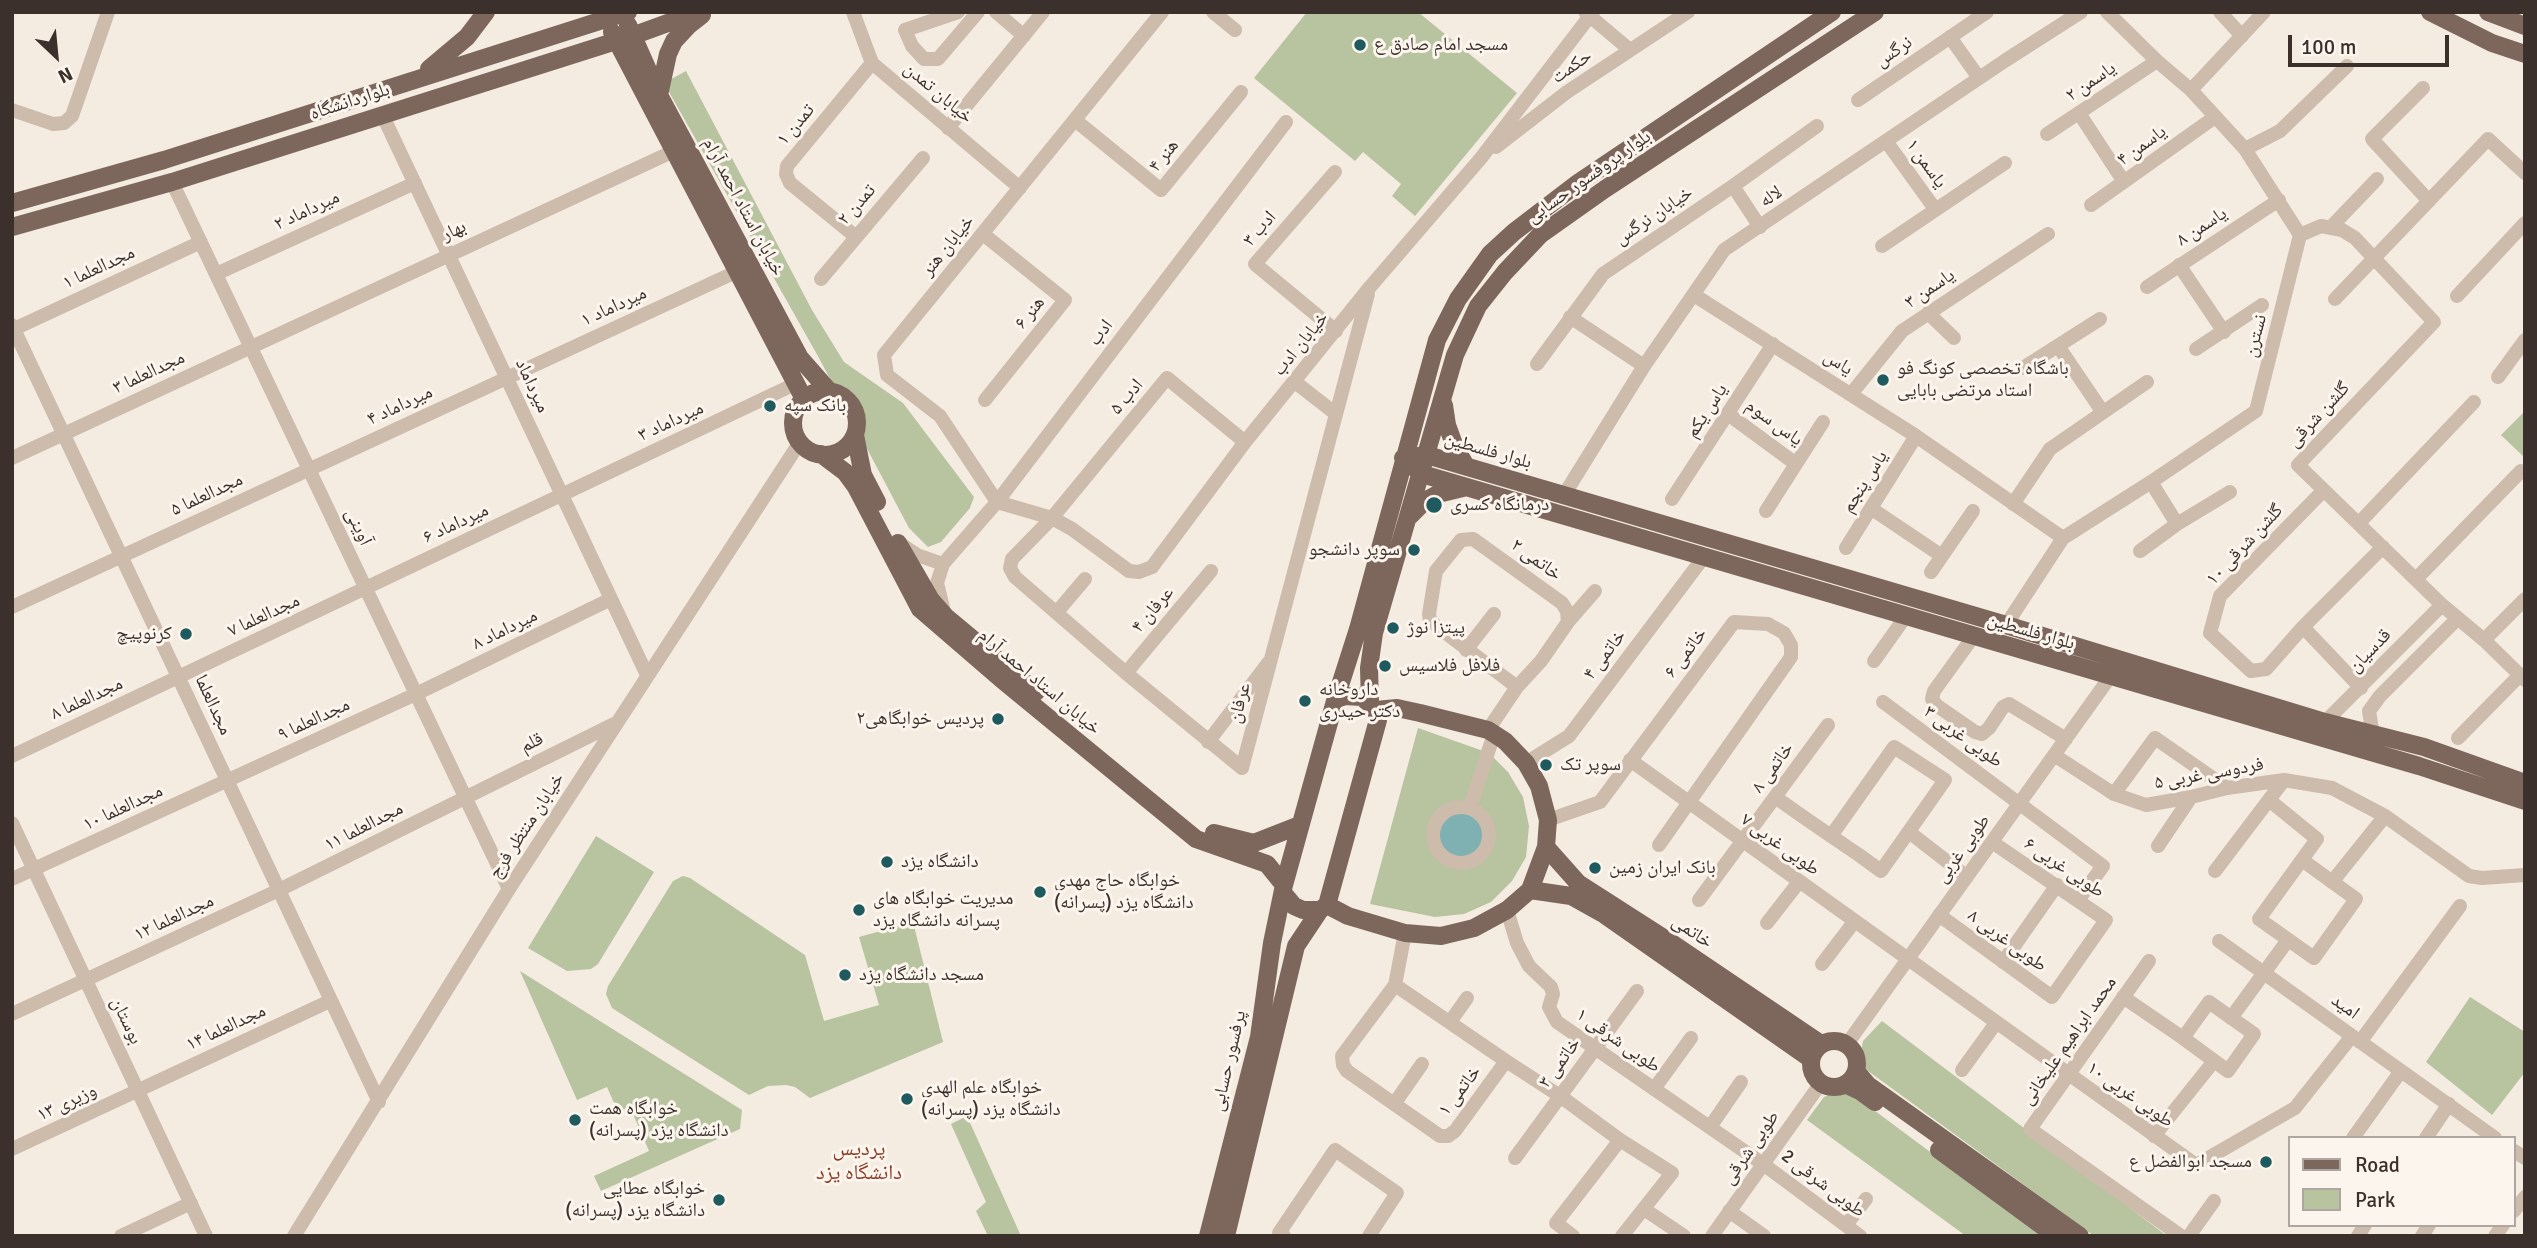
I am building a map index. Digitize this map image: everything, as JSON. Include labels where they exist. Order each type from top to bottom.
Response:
[{"type":"main road","points":[[414,79],[452,51],[467,37],[486,12]]},
{"type":"main road","name":"بلواردانشگاه","points":[[12,227],[173,182],[698,12]]},
{"type":"main road","points":[[659,95],[668,54],[674,41],[707,12]]},
{"type":"main road","name":"بلوار پروفسور حسابی","points":[[1300,825],[1358,629],[1437,340],[1458,299],[1490,254],[1514,232],[1578,183],[1832,12]]},
{"type":"main road","name":"بلوار پروفسور حسابی","points":[[1373,706],[1370,668],[1374,633],[1455,355],[1478,306],[1540,235],[1614,183],[1875,12]]},
{"type":"main road","points":[[2430,12],[2492,43],[2525,54]]},
{"type":"main road","points":[[2488,12],[2525,26]]},
{"type":"main road","points":[[617,14],[624,38]]},
{"type":"main road","name":"بلواردانشگاه","points":[[12,203],[164,160],[617,14]]},
{"type":"main road","name":"خیابان استاد احمد آرام","points":[[624,38],[659,95],[800,358],[829,391]]},
{"type":"main road","name":"خیابان استاد احمد آرام","points":[[624,38],[674,150],[801,391]]},
{"type":"main road","points":[[801,391],[829,391],[843,396],[853,406],[858,420],[855,435],[844,448],[833,454],[821,454],[800,442],[795,432],[794,420],[801,391]]},
{"type":"main road","points":[[1443,395],[1447,425],[1466,466]]},
{"type":"main road","name":"خیابان استاد احمد آرام","points":[[855,435],[863,475],[931,600],[946,617],[1202,829],[1226,838],[1254,842],[1267,839]]},
{"type":"main road","name":"خیابان استاد احمد آرام","points":[[821,454],[845,472],[856,487],[920,609],[1196,839],[1267,864]]},
{"type":"main road","name":"بلوار فلسطین","points":[[1403,458],[1427,455],[1466,466],[2325,722],[2424,747],[2525,783]]},
{"type":"main road","name":"بلوار فلسطین","points":[[1403,458],[1422,474],[2419,766],[2525,801]]},
{"type":"main road","points":[[1404,525],[1425,501],[1438,494],[1467,486]]},
{"type":"main road","points":[[1267,839],[1273,842],[1276,855],[1267,864],[1294,906],[1303,909],[1324,907],[1405,933],[1441,936],[1474,928],[1507,910],[1530,890],[1546,847],[1548,820],[1539,786],[1526,763],[1505,741],[1491,732],[1397,708],[1373,706],[1353,695],[1335,701]]},
{"type":"main road","name":"پرفسور حسابی","points":[[1226,1236],[1296,946],[1324,907],[1378,720],[1373,706]]},
{"type":"main road","points":[[2419,766],[2424,747]]},
{"type":"main road","points":[[1267,839],[1300,825]]},
{"type":"main road","name":"پرفسور حسابی","points":[[1208,1236],[1259,1037],[1272,943],[1300,825]]},
{"type":"main road","name":"خاتمی","points":[[1546,847],[1578,883],[1670,942],[1816,1052]]},
{"type":"main road","name":"خاتمی","points":[[1530,890],[1571,896],[1605,915],[1816,1052]]},
{"type":"main road","points":[[1834,1040],[1847,1044],[1856,1056],[1850,1078],[1833,1087],[1821,1083],[1812,1073],[1816,1052],[1834,1040]]},
{"type":"main road","points":[[1850,1078],[1860,1091],[2056,1236]]},
{"type":"main road","points":[[1850,1078],[1868,1085],[2080,1236]]},
{"type":"street","points":[[12,110],[53,124],[64,123],[72,116],[108,12]]},
{"type":"street","name":"خیابان تمدن","points":[[853,12],[872,63],[1020,188]]},
{"type":"street","points":[[958,12],[905,30],[912,46],[924,59],[938,59],[978,12]]},
{"type":"street","points":[[996,12],[1024,36]]},
{"type":"street","points":[[948,128],[1043,12]]},
{"type":"street","name":"خیابان هنر","points":[[997,502],[940,416],[887,375],[884,355],[1162,12]]},
{"type":"street","points":[[1213,12],[1235,30]]},
{"type":"street","name":"حکمت","points":[[1481,158],[1567,92],[1688,12]]},
{"type":"street","name":"نرگس","points":[[1858,100],[1987,12]]},
{"type":"street","name":"لاله","points":[[1564,495],[1644,366],[1724,250],[2081,12]]},
{"type":"street","points":[[2107,12],[2191,90],[2245,149],[2300,235],[2321,226],[2331,227],[2377,179]]},
{"type":"street","points":[[2220,12],[2242,36]]},
{"type":"street","points":[[2191,90],[2264,12]]},
{"type":"street","points":[[1589,14],[1630,50]]},
{"type":"street","name":"خیابان ادب","points":[[997,502],[1052,518],[1072,529],[1129,571],[1139,572],[1152,567],[1245,442],[1370,287],[1481,158],[1589,14]]},
{"type":"street","points":[[1950,37],[1979,78]]},
{"type":"street","name":"یاسمن ۲","points":[[2047,134],[2157,61]]},
{"type":"street","name":"تمدن ۱","points":[[855,236],[790,183],[786,174],[787,166],[872,63]]},
{"type":"street","points":[[2245,149],[2280,131],[2347,65]]},
{"type":"street","points":[[2423,88],[2372,139],[2429,201]]},
{"type":"street","name":"هنر ۴","points":[[1075,120],[1161,190],[1241,92]]},
{"type":"street","points":[[2079,113],[2124,182]]},
{"type":"street","name":"میرداماد","points":[[382,114],[647,675]]},
{"type":"street","name":"یاسمن ۴","points":[[2091,205],[2215,117]]},
{"type":"street","name":"ادب","points":[[943,564],[997,502],[1286,122]]},
{"type":"street","name":"خیابان نرگس","points":[[1536,364],[1603,274],[1817,127]]},
{"type":"street","points":[[2335,299],[2488,139],[2523,167]]},
{"type":"street","name":"یاسمن ۱","points":[[1886,141],[1935,209]]},
{"type":"street","name":"بهار","points":[[251,347],[674,150]]},
{"type":"street","name":"تمدن ۲","points":[[821,279],[923,159]]},
{"type":"street","name":"یاسمن ۱","points":[[1882,247],[2005,163]]},
{"type":"street","name":"ادب ۳","points":[[1335,172],[1255,264],[1336,331]]},
{"type":"street","name":"آوینی","points":[[173,182],[509,889]]},
{"type":"street","name":"میرداماد ۲","points":[[216,274],[415,183]]},
{"type":"street","points":[[1733,186],[1760,227]]},
{"type":"street","name":"یاسمن ۸","points":[[2147,287],[2279,200]]},
{"type":"street","points":[[2458,296],[2525,223]]},
{"type":"street","name":"گلشن شرقی","points":[[2331,227],[2355,238],[2434,322],[2298,466],[2457,620],[2484,640],[2522,677]]},
{"type":"street","name":"هنر ۶","points":[[983,234],[1065,300],[985,400]]},
{"type":"street","name":"یاسمن ۳","points":[[1851,394],[1902,331],[2048,234]]},
{"type":"street","name":"نسترن","points":[[2006,625],[2063,538],[2256,411],[2300,235]]},
{"type":"street","name":"مجدالعلما ۱","points":[[13,327],[201,242]]},
{"type":"street","points":[[2179,265],[2224,332]]},
{"type":"street","name":"میرداماد ۱","points":[[506,377],[738,271]]},
{"type":"street","name":"عرفان","points":[[1052,518],[1012,559],[1010,568],[1015,577],[1242,768],[1370,287]]},
{"type":"street","name":"یاس","points":[[1694,295],[1916,436],[2063,538]]},
{"type":"street","points":[[2196,349],[2262,305]]},
{"type":"street","points":[[1928,313],[1954,338]]},
{"type":"street","points":[[1570,317],[1644,366]]},
{"type":"street","points":[[2023,368],[2100,319]]},
{"type":"street","name":"مجدالعلما","points":[[13,327],[379,1101]]},
{"type":"street","points":[[2498,377],[2525,340]]},
{"type":"street","name":"یاس یکم","points":[[1672,499],[1773,344]]},
{"type":"street","points":[[2058,346],[2102,411]]},
{"type":"street","name":"مجدالعلما ۳","points":[[12,458],[251,347]]},
{"type":"street","name":"میرداماد ۴","points":[[309,469],[506,377]]},
{"type":"street","name":"ادب ۵","points":[[1052,518],[1167,378],[1245,442]]},
{"type":"street","points":[[1295,382],[1336,414]]},
{"type":"street","points":[[2013,504],[2050,449],[2147,382]]},
{"type":"street","name":"میرداماد ۳","points":[[562,495],[801,391]]},
{"type":"street","points":[[2359,523],[2474,402]]},
{"type":"street","name":"یاس سوم","points":[[1728,414],[1796,464]]},
{"type":"street","name":"یاس سوم","points":[[1766,511],[1823,422]]},
{"type":"street","name":"یاس پنجم","points":[[1846,548],[1916,436]]},
{"type":"street","name":"خیابان منتظر فرج","points":[[294,1236],[509,889],[800,442]]},
{"type":"street","name":"مجدالعلما ۵","points":[[12,607],[309,469]]},
{"type":"street","points":[[2416,579],[2521,471]]},
{"type":"street","points":[[2151,482],[2176,524]]},
{"type":"street","name":"گلشن شرقی ۱۰","points":[[2303,627],[2266,669],[2251,671],[2210,633],[2220,596],[2323,491]]},
{"type":"street","points":[[2140,551],[2176,524],[2230,492]]},
{"type":"street","name":"میرداماد ۶","points":[[366,588],[562,495]]},
{"type":"street","points":[[1872,509],[1942,555]]},
{"type":"street","points":[[1931,572],[1973,511]]},
{"type":"street","name":"خاتمی ۲","points":[[1517,687],[1433,626],[1429,614],[1436,571],[1461,540],[1473,539],[1562,603],[1569,622]]},
{"type":"street","points":[[899,544],[917,555],[943,564],[937,583],[946,617]]},
{"type":"street","points":[[2361,688],[2303,627],[2383,547]]},
{"type":"street","name":"خاتمی ۴","points":[[1526,763],[1569,736],[1703,558]]},
{"type":"street","name":"عرفان ۴","points":[[1126,673],[1211,571]]},
{"type":"street","points":[[1057,612],[1085,579]]},
{"type":"street","name":"مجدالعلما ۷","points":[[178,678],[366,588]]},
{"type":"street","points":[[1470,807],[1491,732],[1517,687],[1541,661],[1595,591]]},
{"type":"street","name":"میرداماد ۸","points":[[416,694],[611,599]]},
{"type":"street","points":[[2484,640],[2525,599]]},
{"type":"street","name":"قدسیان","points":[[2325,722],[2442,605]]},
{"type":"street","points":[[1466,650],[1494,614]]},
{"type":"street","points":[[1874,661],[1906,615]]},
{"type":"street","name":"قدسیان","points":[[2372,735],[2369,711],[2380,696],[2457,620]]},
{"type":"street","name":"خاتمی ۶","points":[[1548,820],[1600,802],[1734,622],[1768,624],[1784,633],[1791,645],[1791,657],[1689,803]]},
{"type":"street","points":[[1973,637],[1934,691],[1932,699],[1936,705],[1955,720],[1982,734],[1989,729],[2003,707],[2010,704],[2066,739]]},
{"type":"street","points":[[1208,741],[1273,655]]},
{"type":"street","name":"طوبی غربی","points":[[1847,1044],[2110,677]]},
{"type":"street","points":[[2458,738],[2522,677]]},
{"type":"street","name":"مجدالعلما ۸","points":[[12,756],[178,678]]},
{"type":"street","name":"مجدالعلما ۹","points":[[228,781],[416,694]]},
{"type":"street","name":"طوبی غربی ۳","points":[[1883,702],[2103,866],[2078,900]]},
{"type":"street","name":"قلم","points":[[465,797],[616,724]]},
{"type":"street","name":"خاتمی ۸","points":[[1699,900],[1828,725]]},
{"type":"street","points":[[2114,794],[2155,738],[2227,788]]},
{"type":"street","points":[[1775,797],[1881,871],[1945,780],[1894,747],[1831,836]]},
{"type":"street","name":"فردوسی غربی ۵","points":[[2054,755],[2114,794],[2146,804],[2284,780],[2332,788],[2385,816],[2469,876],[2482,878],[2525,875]]},
{"type":"street","name":"طوبی غربی ۷","points":[[1630,761],[1907,960]]},
{"type":"street","points":[[2215,871],[2284,780]]},
{"type":"street","name":"مجدالعلما ۱۰","points":[[12,879],[228,781]]},
{"type":"street","name":"مجدالعلما ۱۱","points":[[279,890],[465,797]]},
{"type":"street","points":[[2158,846],[2191,797]]},
{"type":"street","points":[[2269,800],[2317,839],[2259,919],[2314,958],[2356,899],[2302,860]]},
{"type":"street","points":[[1659,845],[1689,803]]},
{"type":"street","points":[[1470,807],[1480,813],[1487,822],[1490,832],[1488,845],[1474,860],[1452,862],[1442,856],[1436,847],[1433,828],[1439,816],[1448,809],[1470,807]]},
{"type":"street","points":[[2332,882],[2385,816]]},
{"type":"street","name":"بوستان","points":[[12,823],[206,1236]]},
{"type":"street","points":[[1909,832],[1967,877]]},
{"type":"street","name":"طوبی غربی ۶","points":[[1992,842],[2106,919],[2052,997]]},
{"type":"street","points":[[1767,923],[1799,882]]},
{"type":"street","points":[[2003,962],[2057,885]]},
{"type":"street","name":"مجدالعلما ۱۲","points":[[12,1014],[279,890]]},
{"type":"street","points":[[2356,1039],[2460,906]]},
{"type":"street","name":"طوبی شرقی ۱","points":[[1507,910],[1517,943],[1529,966],[1551,987],[1553,994],[1549,1007],[1557,1022],[1763,1164]]},
{"type":"street","name":"طوبی غربی ۸","points":[[1939,915],[2052,997]]},
{"type":"street","points":[[1822,964],[1854,922]]},
{"type":"street","name":"خاتمی ۱","points":[[1395,985],[1506,1061],[1455,1131],[1448,1136],[1440,1136],[1347,1071],[1343,1065],[1342,1056],[1395,985],[1405,933]]},
{"type":"street","points":[[2231,1017],[2288,940]]},
{"type":"street","name":"امید","points":[[2219,941],[2492,1136]]},
{"type":"street","name":"طوبی غربی ۱۰","points":[[1907,960],[2196,1165],[2295,1108],[2356,1039]]},
{"type":"street","name":"محمد ابراهیم علیخانی","points":[[2149,961],[2030,1129],[2181,1236]]},
{"type":"street","name":"خاتمی ۳","points":[[1515,1158],[1637,991]]},
{"type":"street","points":[[2123,997],[2228,1071],[2254,1034],[2209,1002],[2183,1038]]},
{"type":"street","points":[[1450,1022],[1467,998]]},
{"type":"street","name":"مجدالعلما ۱۴","points":[[138,1091],[331,1001]]},
{"type":"street","points":[[1962,1070],[1996,1023]]},
{"type":"street","points":[[1654,1089],[1691,1038]]},
{"type":"street","points":[[1506,1061],[1672,1173],[1622,1236]]},
{"type":"street","points":[[2154,1136],[2214,1061]]},
{"type":"street","points":[[1394,1104],[1422,1064]]},
{"type":"street","points":[[2354,1136],[2401,1071]]},
{"type":"street","points":[[1710,1127],[1741,1082]]},
{"type":"street","name":"طوبی شرقی","points":[[1712,1236],[1821,1083]]},
{"type":"street","name":"وزیری ۱۳","points":[[12,1149],[138,1091]]},
{"type":"street","points":[[2427,1136],[2449,1104]]},
{"type":"street","points":[[1573,1236],[1556,1223],[1620,1140]]},
{"type":"street","points":[[1284,1236],[1279,1233],[1335,1150],[1398,1193],[1370,1236]]},
{"type":"street","name":"طوبی شرقی 2","points":[[1763,1164],[1860,1236]]},
{"type":"street","points":[[1846,1225],[1866,1199]]},
{"type":"street","points":[[2189,1236],[2214,1201]]},
{"type":"street","points":[[121,1236],[191,1203]]},
{"type":"street","points":[[1644,1209],[1684,1236]]},
{"type":"street","points":[[1730,1211],[1764,1236]]},
{"type":"green space","points":[[1307,12],[1418,12],[1517,93],[1415,216],[1392,196],[1401,184],[1363,152],[1355,161],[1254,78]]},
{"type":"green space","points":[[686,71],[812,310],[844,362],[903,403],[974,497],[970,508],[941,542],[928,547],[909,528],[819,358],[664,83]]},
{"type":"green space","points":[[2525,411],[2525,458],[2501,435]]},
{"type":"green space","points":[[1418,728],[1489,753],[1508,772],[1523,797],[1529,826],[1526,857],[1512,881],[1491,902],[1464,914],[1435,917],[1370,904]]},
{"type":"green space","points":[[596,836],[654,872],[598,964],[591,969],[567,971],[528,948]]},
{"type":"green space","points":[[683,876],[690,878],[805,955],[824,1021],[879,1005],[859,937],[913,922],[943,1042],[810,1098],[795,1087],[786,1085],[768,1086],[749,1095],[612,1008],[606,994],[608,986],[673,881]]},
{"type":"green space","points":[[520,971],[742,1110],[740,1129],[601,1191],[594,1176],[649,1151],[630,1107],[618,1112],[607,1087],[577,1100]]},
{"type":"green space","points":[[2470,997],[2525,1032],[2525,1072],[2492,1115],[2426,1062]]},
{"type":"green space","points":[[1882,1021],[2167,1236],[2094,1236],[1864,1068],[1860,1058],[1863,1041]]},
{"type":"green space","points":[[1851,1093],[2043,1236],[1966,1236],[1807,1120],[1824,1097]]},
{"type":"green space","points":[[967,1116],[1021,1236],[988,1236],[976,1211],[986,1202],[951,1124]]},
{"type":"water","points":[[1461,812],[1478,818],[1484,835],[1478,852],[1461,858],[1444,852],[1438,835],[1444,818]]},
{"type":"place","name":"مسجد امام صادق ع","points":[[1360,45]]},
{"type":"place","name":"باشگاه تخصصی کونگ فو استاد مرتضی بابایی","points":[[1883,380]]},
{"type":"place","name":"بانک سپه","points":[[770,406]]},
{"type":"place","name":"درمانگاه کسری","points":[[1434,505]]},
{"type":"place","name":"سوپر دانشجو","points":[[1414,550]]},
{"type":"place","name":"پیتزا نوژ","points":[[1393,628]]},
{"type":"place","name":"کرنوپیچ","points":[[186,634]]},
{"type":"place","name":"فلافل فلاسیس","points":[[1385,666]]},
{"type":"place","name":"داروخانه دکتر حیدری","points":[[1305,701]]},
{"type":"place","name":"پردیس خوابگاهی٢","points":[[998,719]]},
{"type":"place","name":"سوپر تک","points":[[1546,765]]},
{"type":"place","name":"دانشگاه یزد","points":[[887,862]]},
{"type":"place","name":"بانک ایران زمین","points":[[1595,868]]},
{"type":"place","name":"خوابگاه حاج مهدی (پسرانه) دانشگاه یزد","points":[[1040,892]]},
{"type":"place","name":"مدیریت خوابگاه های پسرانه دانشگاه یزد","points":[[859,910]]},
{"type":"place","name":"مسجد دانشگاه یزد","points":[[845,975]]},
{"type":"place","name":"خوابگاه علم الهدی (پسرانه) دانشگاه یزد","points":[[907,1099]]},
{"type":"place","name":"خوابگاه همت (پسرانه) دانشگاه یزد","points":[[575,1120]]},
{"type":"place","name":"مسجد ابوالفضل ع","points":[[2266,1162]]},
{"type":"place","name":"خوابگاه عطایی (پسرانه) دانشگاه یزد","points":[[719,1200]]},
{"type":"district","name":"پردیس دانشگاه یزد","points":[[859,1161]]}]
